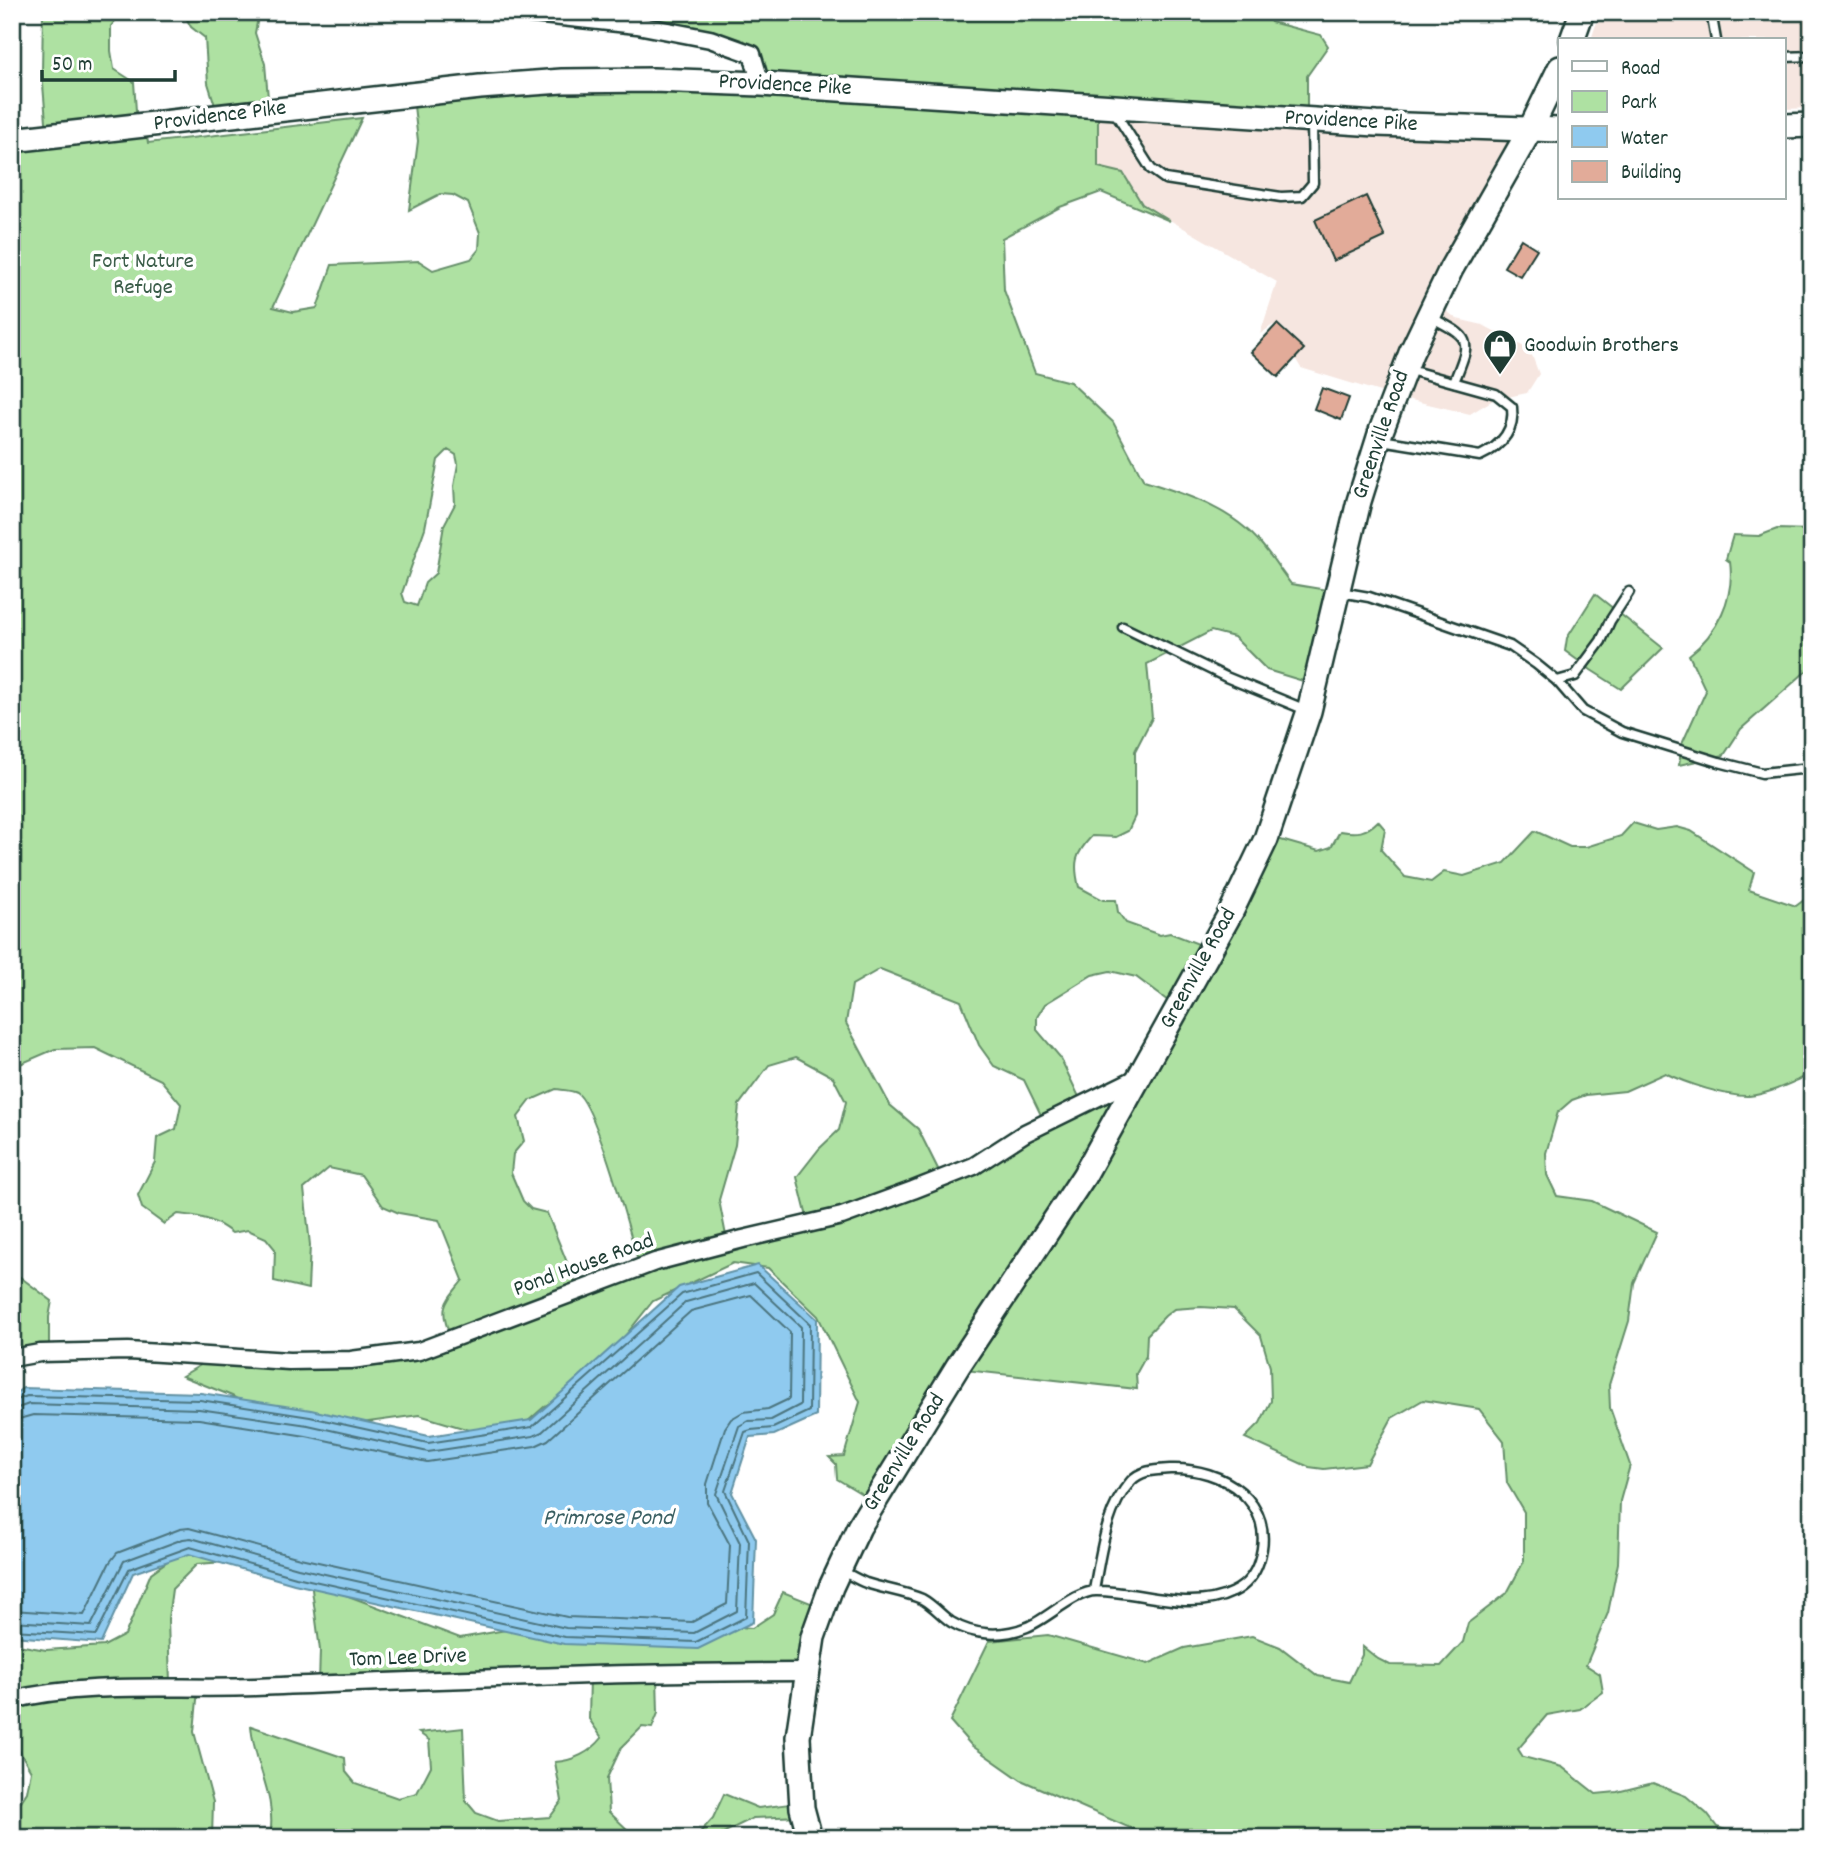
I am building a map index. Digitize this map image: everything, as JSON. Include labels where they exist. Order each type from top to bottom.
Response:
[{"type":"main road","points":[[1573,38],[1583,12]]},
{"type":"main road","name":"Greenville Road","points":[[810,1838],[802,1808],[798,1737],[813,1637],[839,1570],[859,1527],[958,1366],[1084,1176],[1231,912],[1266,839],[1309,711],[1359,501],[1405,368],[1451,269],[1530,130],[1558,72]]},
{"type":"main road","name":"Providence Pike","points":[[12,140],[493,86],[562,81],[653,80],[761,84],[1312,120],[1558,130]]},
{"type":"main road","points":[[1786,126],[1812,125]]},
{"type":"street","points":[[514,12],[637,25],[710,38],[752,54],[761,84]]},
{"type":"street","name":"Pond House Road","points":[[12,1358],[40,1353],[128,1351],[302,1361],[351,1360],[419,1351],[655,1262],[842,1216],[913,1190],[974,1166],[1025,1133],[1142,1075]]},
{"type":"street","name":"Tom Lee Drive","points":[[12,1700],[37,1694],[120,1689],[213,1689],[595,1675],[806,1672]]},
{"type":"lane","points":[[1711,12],[1716,38]]},
{"type":"lane","points":[[1786,57],[1812,56]]},
{"type":"lane","points":[[1111,107],[1151,170],[1165,179],[1281,197],[1301,196],[1313,183],[1312,120]]},
{"type":"lane","points":[[1429,316],[1455,329],[1463,338],[1467,350],[1454,382]]},
{"type":"lane","points":[[1378,440],[1480,456],[1507,436],[1513,420],[1512,407],[1496,394],[1405,368]]},
{"type":"lane","points":[[1337,592],[1369,597],[1510,646],[1557,681],[1583,711],[1622,732],[1762,773],[1801,769]]},
{"type":"lane","points":[[1557,681],[1576,676],[1601,641],[1610,621],[1629,592]]},
{"type":"lane","points":[[1123,626],[1226,677],[1309,711]]},
{"type":"lane","points":[[839,1570],[866,1583],[901,1591],[925,1601],[951,1622],[970,1631],[994,1634],[1030,1626],[1053,1610],[1094,1590],[1190,1601],[1233,1592],[1245,1584],[1256,1571],[1264,1545],[1260,1518],[1251,1500],[1233,1484],[1203,1472],[1149,1470],[1132,1479],[1115,1504],[1094,1590]]},
{"type":"shaded area","points":[[1600,12],[1812,12],[1812,108],[1786,109],[1786,38],[1592,38]]},
{"type":"shaded area","points":[[1098,107],[1518,130],[1433,301],[1457,319],[1483,325],[1530,350],[1539,374],[1527,393],[1493,400],[1470,414],[1390,395],[1301,368],[1295,358],[1297,341],[1281,326],[1273,325],[1260,334],[1277,282],[1142,204],[1123,173],[1098,167]]},
{"type":"green space","name":"Fort Nature Refuge","points":[[43,12],[122,12],[111,26],[114,69],[134,82],[137,125],[146,130],[148,143],[362,118],[273,307],[293,312],[317,308],[332,265],[419,261],[433,270],[471,259],[479,249],[480,233],[468,203],[453,195],[440,194],[409,210],[418,141],[413,97],[754,83],[750,54],[711,38],[520,12],[1263,12],[1271,22],[1321,35],[1328,46],[1307,76],[1307,118],[1098,107],[1098,167],[1123,173],[1142,204],[1170,221],[1101,192],[1060,207],[1002,238],[1004,290],[1035,373],[1070,382],[1113,422],[1144,481],[1192,497],[1223,512],[1250,532],[1291,584],[1333,591],[1313,684],[1267,670],[1234,637],[1211,631],[1147,664],[1152,718],[1135,751],[1135,816],[1128,831],[1116,837],[1092,836],[1086,842],[1077,859],[1079,887],[1103,900],[1116,900],[1118,912],[1126,923],[1160,935],[1170,933],[1206,947],[1267,836],[1319,851],[1331,847],[1340,831],[1361,832],[1378,821],[1385,829],[1381,850],[1405,877],[1431,882],[1444,872],[1464,876],[1505,863],[1535,831],[1570,847],[1586,847],[1621,836],[1633,823],[1656,830],[1677,827],[1691,831],[1754,872],[1749,890],[1796,906],[1812,894],[1812,1074],[1773,1090],[1749,1096],[1706,1089],[1665,1073],[1625,1091],[1586,1095],[1572,1100],[1558,1112],[1546,1153],[1547,1175],[1557,1196],[1592,1201],[1657,1232],[1634,1283],[1629,1321],[1609,1385],[1610,1408],[1630,1465],[1620,1501],[1618,1563],[1608,1613],[1586,1665],[1600,1674],[1603,1692],[1580,1709],[1547,1715],[1518,1749],[1523,1757],[1562,1767],[1596,1794],[1653,1783],[1686,1796],[1707,1814],[1717,1827],[1747,1838],[1148,1838],[1021,1780],[971,1745],[950,1721],[989,1641],[1048,1635],[1148,1664],[1184,1648],[1252,1636],[1280,1647],[1318,1676],[1349,1682],[1362,1655],[1362,1646],[1390,1665],[1441,1666],[1463,1642],[1468,1623],[1507,1593],[1524,1561],[1524,1512],[1507,1483],[1504,1441],[1479,1409],[1423,1400],[1392,1418],[1367,1464],[1324,1469],[1309,1467],[1245,1438],[1260,1423],[1271,1401],[1270,1367],[1261,1336],[1234,1309],[1174,1309],[1165,1316],[1147,1335],[1146,1356],[1136,1374],[1137,1389],[956,1369],[872,1500],[837,1479],[836,1464],[829,1457],[844,1456],[860,1402],[818,1316],[768,1268],[733,1263],[653,1301],[593,1376],[545,1406],[509,1438],[493,1437],[419,1415],[354,1424],[271,1419],[232,1396],[182,1376],[204,1363],[316,1360],[417,1350],[450,1335],[444,1311],[463,1280],[439,1220],[399,1213],[383,1206],[361,1175],[329,1168],[304,1189],[310,1245],[308,1289],[274,1281],[275,1249],[266,1238],[248,1230],[232,1233],[213,1221],[186,1215],[178,1214],[164,1224],[142,1208],[138,1195],[155,1162],[157,1138],[176,1129],[181,1104],[161,1080],[95,1048],[55,1049],[20,1064],[12,1073],[12,140],[47,134],[42,72]],"holes":[[[448,450],[456,455],[458,464],[454,486],[455,504],[444,525],[436,573],[425,583],[417,606],[405,602],[402,593],[425,528],[438,460]],[[880,969],[961,1001],[979,1045],[994,1066],[1024,1080],[1043,1119],[942,1177],[918,1129],[890,1105],[846,1023],[852,985]],[[1110,971],[1136,977],[1172,1004],[1133,1079],[1080,1099],[1060,1057],[1037,1030],[1037,1017],[1045,1004],[1092,975]],[[796,1057],[833,1077],[846,1102],[839,1130],[819,1149],[797,1177],[808,1221],[727,1241],[719,1200],[735,1145],[739,1105],[769,1065]],[[556,1089],[577,1093],[585,1103],[603,1145],[639,1265],[577,1287],[547,1213],[531,1209],[523,1201],[511,1173],[513,1154],[524,1141],[518,1117],[531,1100]]]},
{"type":"green space","points":[[183,12],[259,12],[255,33],[265,64],[269,109],[218,115],[208,83],[205,38],[191,27]]},
{"type":"green space","points":[[1777,529],[1812,530],[1812,666],[1741,729],[1724,755],[1679,765],[1682,744],[1706,691],[1689,655],[1716,626],[1727,601],[1731,575],[1730,562],[1726,559],[1733,535],[1759,536]]},
{"type":"green space","points":[[1595,594],[1663,648],[1621,689],[1565,651],[1567,638]]},
{"type":"green space","points":[[12,1271],[52,1301],[49,1351],[12,1357]]},
{"type":"green space","points":[[180,1552],[266,1559],[197,1564],[172,1589],[168,1619],[170,1683],[198,1689],[194,1732],[213,1802],[212,1838],[12,1838],[12,1815],[27,1792],[31,1771],[12,1738],[12,1644],[46,1650],[104,1646],[125,1635],[151,1573]]},
{"type":"green space","points":[[311,1582],[460,1638],[506,1630],[712,1625],[752,1628],[773,1614],[783,1592],[821,1607],[803,1671],[657,1675],[658,1713],[652,1728],[642,1727],[621,1748],[607,1778],[609,1812],[631,1833],[642,1838],[270,1838],[268,1793],[251,1726],[345,1758],[346,1772],[355,1783],[398,1798],[417,1793],[431,1766],[429,1740],[419,1733],[463,1728],[466,1801],[476,1813],[498,1821],[550,1817],[562,1801],[555,1762],[581,1755],[593,1748],[602,1738],[589,1719],[590,1678],[319,1683],[320,1650]]},
{"type":"green space","points":[[724,1794],[758,1808],[798,1803],[800,1816],[753,1818],[713,1838],[695,1838],[713,1818]]},
{"type":"water","name":"Primrose Pond","points":[[758,1265],[817,1319],[816,1416],[774,1435],[750,1437],[732,1493],[756,1539],[753,1622],[698,1649],[564,1644],[294,1584],[189,1554],[133,1573],[101,1643],[12,1636],[12,1396],[23,1388],[201,1393],[311,1410],[429,1436],[531,1420],[679,1287]]},
{"type":"building","points":[[1366,196],[1385,237],[1333,261],[1315,220]]},
{"type":"building","points":[[1521,239],[1537,249],[1520,276],[1504,267]]},
{"type":"building","points":[[1277,324],[1304,349],[1278,377],[1251,352]]},
{"type":"building","points":[[1322,388],[1349,398],[1341,420],[1314,409]]},
{"type":"place","name":"Goodwin Brothers","points":[[1500,376]]}]
